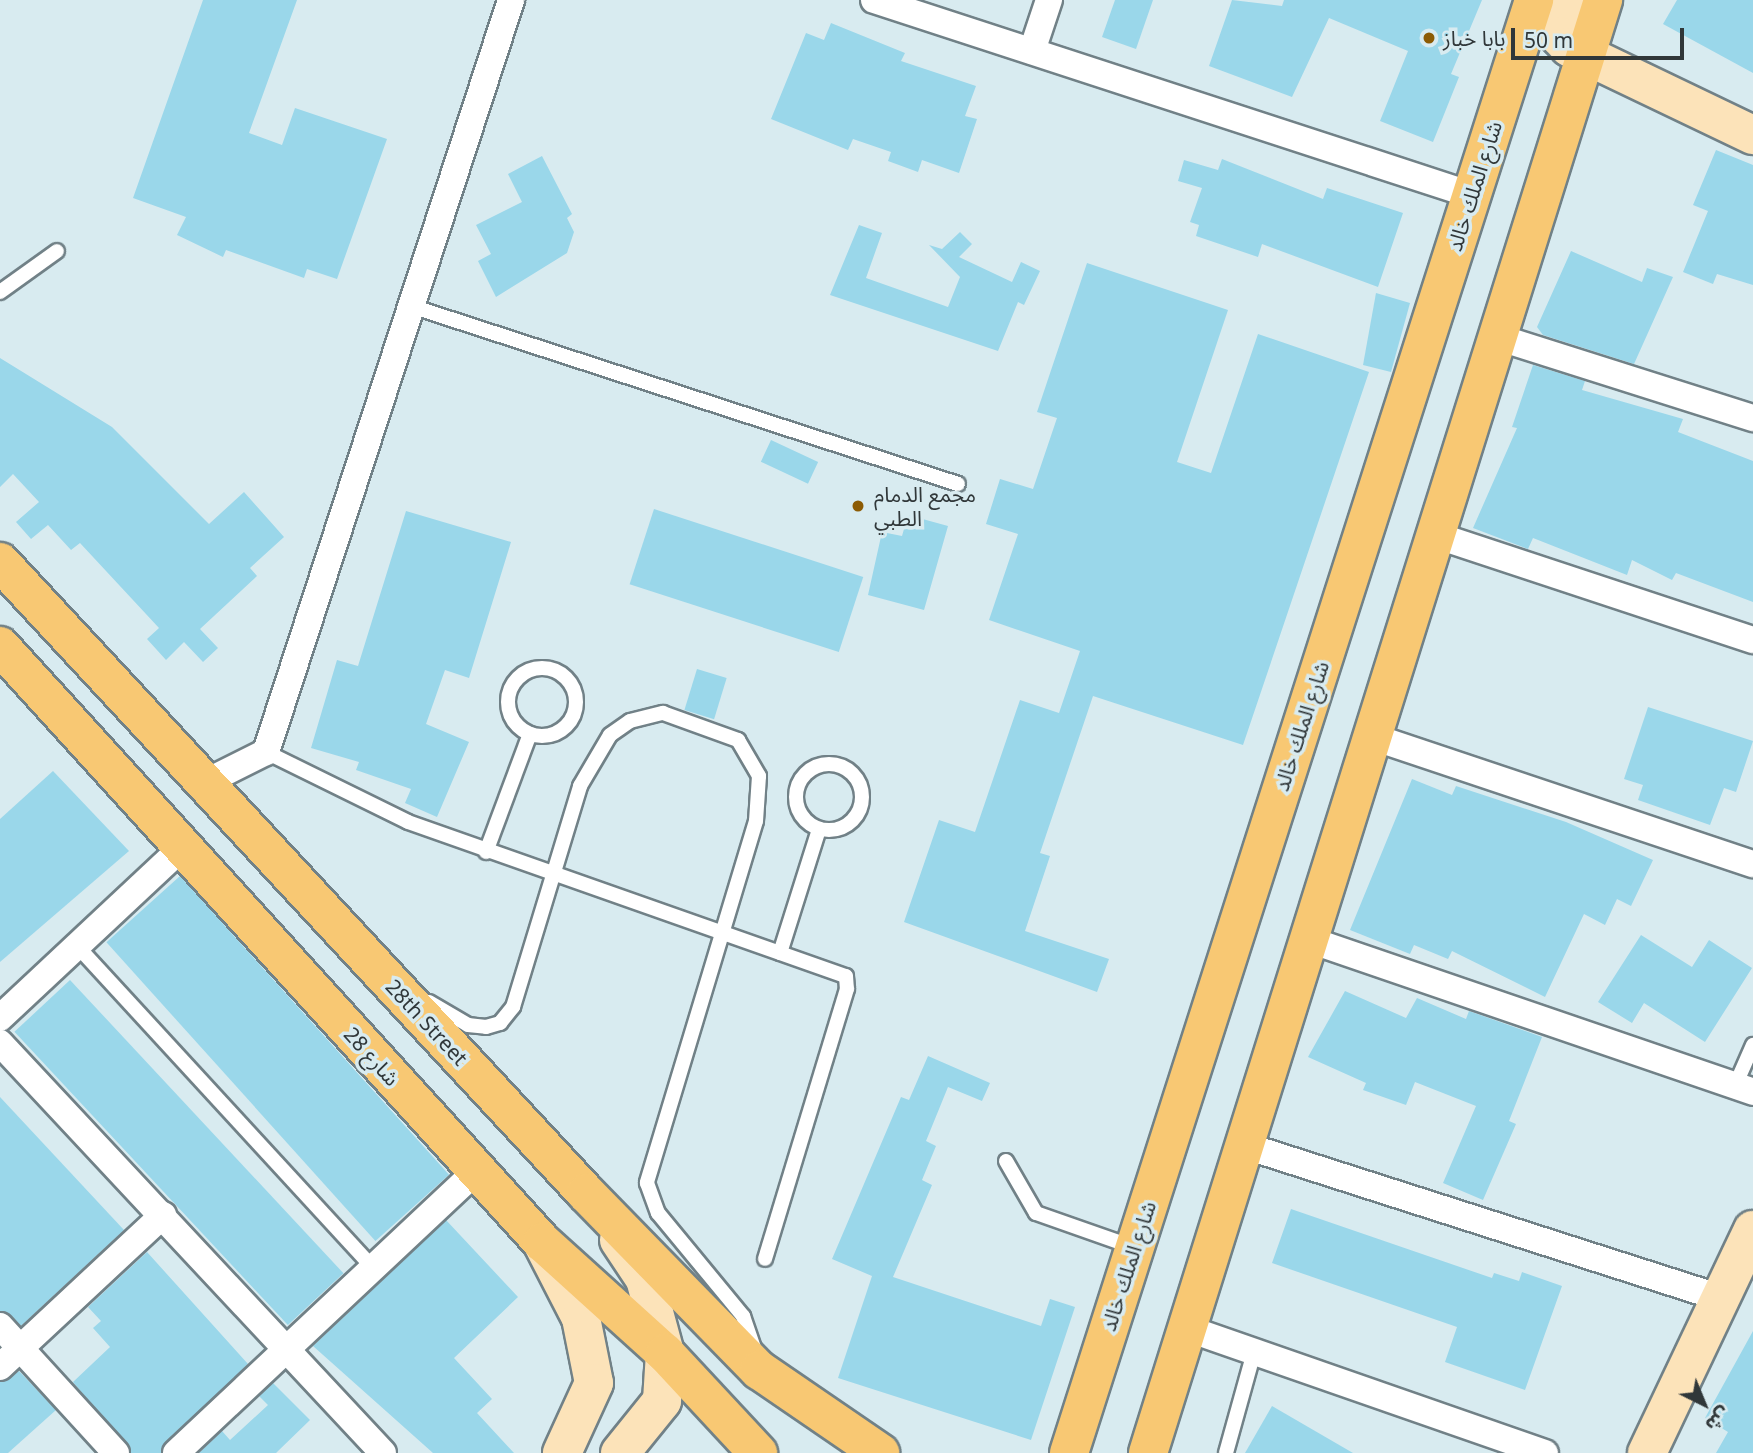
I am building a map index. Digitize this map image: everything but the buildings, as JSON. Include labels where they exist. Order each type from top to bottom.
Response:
[{"type":"main road","name":"شارع الملك خالد","points":[[1068,1450],[1534,0]]},
{"type":"main road","points":[[1148,1453],[1494,336],[1603,0]]},
{"type":"main road","name":"28th Street","points":[[0,562],[586,1193],[759,1370],[880,1453]]},
{"type":"main road","name":"شارع 28","points":[[0,646],[542,1242],[666,1353],[758,1453]]},
{"type":"main road","points":[[1171,1453],[1174,1369]]},
{"type":"street","points":[[206,782],[266,752],[414,307],[512,0]]},
{"type":"street","points":[[874,0],[1472,195]]},
{"type":"street","points":[[1032,51],[1049,0]]},
{"type":"street","points":[[1567,0],[1559,36],[1753,135]]},
{"type":"street","points":[[1494,336],[1753,418]]},
{"type":"street","points":[[1432,534],[1753,640]]},
{"type":"street","points":[[1370,736],[1753,864]]},
{"type":"street","points":[[0,1018],[183,847]]},
{"type":"street","points":[[1307,939],[1744,1089]]},
{"type":"street","points":[[0,1043],[383,1453]]},
{"type":"street","points":[[1243,1145],[1721,1297]]},
{"type":"street","points":[[176,1453],[477,1171]]},
{"type":"street","points":[[586,1193],[645,1279],[666,1353],[662,1401],[620,1453]]},
{"type":"street","points":[[0,1367],[163,1215]]},
{"type":"street","points":[[1647,1453],[1753,1230]]},
{"type":"street","points":[[542,1242],[582,1318],[594,1384],[562,1453]]},
{"type":"street","points":[[0,1326],[116,1453]]},
{"type":"street","points":[[1186,1328],[1545,1453]]},
{"type":"lane","points":[[0,292],[57,251]]},
{"type":"lane","points":[[414,307],[958,484]]},
{"type":"lane","points":[[529,670],[559,671],[576,696],[573,716],[560,732],[530,734],[509,712],[509,692],[529,670]]},
{"type":"lane","points":[[385,977],[467,1024],[500,1023],[513,1007],[550,877],[580,786],[610,735],[646,715],[682,716],[738,740],[759,776],[756,821],[718,935],[647,1183],[658,1213],[743,1316],[759,1370]]},
{"type":"lane","points":[[486,852],[530,734]]},
{"type":"lane","points":[[266,752],[486,852],[550,877],[846,976],[847,989],[765,1259]]},
{"type":"lane","points":[[834,764],[859,782],[862,804],[841,828],[819,829],[796,806],[798,784],[812,768],[834,764]]},
{"type":"lane","points":[[780,953],[819,829]]},
{"type":"lane","points":[[78,947],[374,1269]]},
{"type":"lane","points":[[1744,1089],[1753,1045]]},
{"type":"lane","points":[[1006,1160],[1036,1213],[1135,1247]]},
{"type":"lane","points":[[1226,1453],[1254,1352]]},
{"type":"place","name":"بابا خباز","points":[[1429,38]]},
{"type":"place","name":"مجمع الدمام الطبي","points":[[858,506]]}]
